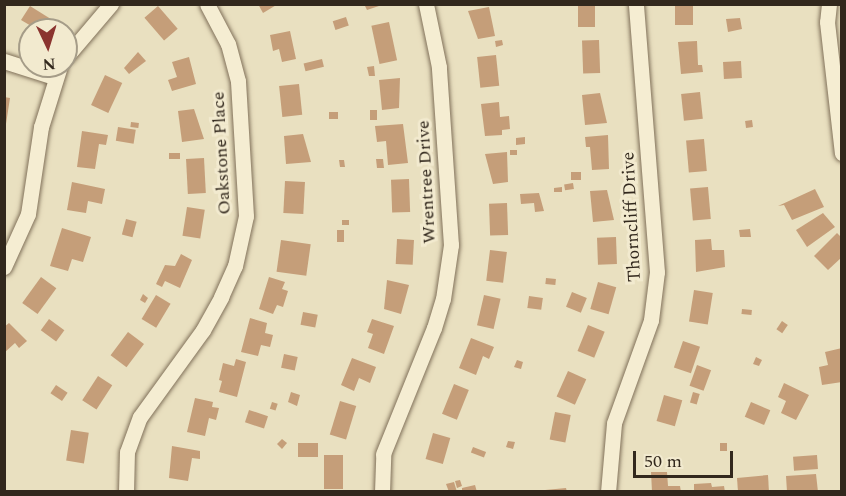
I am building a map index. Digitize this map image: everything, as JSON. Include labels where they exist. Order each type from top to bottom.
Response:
[{"type":"street","points":[[78,43],[111,4]]},
{"type":"street","name":"Oakstone Place","points":[[126,492],[127,452],[134,432],[221,297],[238,256],[246,216],[238,81],[228,44],[207,4]]},
{"type":"street","name":"Wrentree Drive","points":[[382,492],[383,454],[434,328],[451,245],[439,67],[426,4]]},
{"type":"street","name":"Thorncliff Drive","points":[[608,492],[614,423],[651,320],[657,272],[636,4]]},
{"type":"street","points":[[829,4],[827,22],[842,153]]},
{"type":"street","points":[[4,267],[28,214],[41,127],[55,78]]},
{"type":"building","points":[[258,4],[278,4],[263,13]]},
{"type":"building","points":[[364,4],[382,4],[382,5],[367,10]]},
{"type":"building","points":[[578,4],[595,4],[595,27],[578,27]]},
{"type":"building","points":[[675,4],[693,4],[693,25],[675,25]]},
{"type":"building","points":[[30,6],[49,18],[22,18]]},
{"type":"building","points":[[158,6],[178,29],[164,40],[144,18]]},
{"type":"building","points":[[489,7],[495,36],[478,39],[468,11]]},
{"type":"building","points":[[346,17],[349,26],[335,30],[333,21]]},
{"type":"building","points":[[740,18],[742,29],[728,32],[726,19]]},
{"type":"building","points":[[389,22],[397,60],[380,64],[371,26]]},
{"type":"building","points":[[290,31],[296,59],[282,62],[279,49],[273,51],[270,35]]},
{"type":"building","points":[[502,40],[503,45],[496,47],[495,41]]},
{"type":"building","points":[[599,40],[600,73],[583,74],[582,41]]},
{"type":"building","points":[[697,41],[698,65],[702,65],[703,72],[681,74],[678,42]]},
{"type":"building","points":[[138,52],[146,61],[129,74],[124,68]]},
{"type":"building","points":[[496,55],[499,86],[480,88],[477,57]]},
{"type":"building","points":[[189,57],[196,84],[172,91],[168,80],[177,77],[172,62]]},
{"type":"building","points":[[322,59],[324,67],[305,71],[304,64]]},
{"type":"building","points":[[741,61],[742,78],[724,79],[723,62]]},
{"type":"building","points":[[374,66],[375,76],[369,76],[367,67]]},
{"type":"building","points":[[105,75],[122,83],[108,113],[91,105]]},
{"type":"building","points":[[400,78],[399,108],[382,110],[379,80]]},
{"type":"building","points":[[299,84],[302,115],[282,117],[279,86]]},
{"type":"building","points":[[700,92],[703,119],[684,121],[681,94]]},
{"type":"building","points":[[600,93],[607,123],[585,125],[582,95]]},
{"type":"building","points":[[4,97],[10,98],[6,124],[4,123]]},
{"type":"building","points":[[499,102],[500,117],[509,116],[510,129],[502,130],[502,135],[485,136],[481,104]]},
{"type":"building","points":[[194,109],[204,139],[182,142],[178,111]]},
{"type":"building","points":[[370,110],[377,110],[377,120],[370,120]]},
{"type":"building","points":[[329,112],[338,112],[338,119],[329,119]]},
{"type":"building","points":[[752,120],[753,127],[746,128],[745,121]]},
{"type":"building","points":[[131,122],[139,123],[138,128],[130,127]]},
{"type":"building","points":[[403,124],[408,163],[388,165],[386,141],[377,142],[375,126]]},
{"type":"building","points":[[118,127],[136,130],[134,144],[116,141]]},
{"type":"building","points":[[82,131],[108,135],[106,145],[99,144],[95,169],[77,167]]},
{"type":"building","points":[[303,134],[311,162],[286,164],[284,136]]},
{"type":"building","points":[[608,135],[609,169],[592,170],[590,147],[586,147],[585,137]]},
{"type":"building","points":[[525,137],[525,144],[516,145],[516,138]]},
{"type":"building","points":[[704,139],[707,171],[689,172],[686,141]]},
{"type":"building","points":[[510,150],[517,150],[517,155],[510,155]]},
{"type":"building","points":[[507,152],[508,182],[493,184],[485,154]]},
{"type":"building","points":[[169,153],[180,153],[180,159],[169,159]]},
{"type":"building","points":[[204,158],[206,193],[188,194],[186,159]]},
{"type":"building","points":[[376,159],[383,159],[384,168],[377,168]]},
{"type":"building","points":[[339,160],[344,160],[345,167],[340,167]]},
{"type":"building","points":[[571,172],[581,172],[581,180],[571,180]]},
{"type":"building","points":[[409,179],[410,212],[392,213],[391,180]]},
{"type":"building","points":[[285,181],[305,182],[303,214],[283,213]]},
{"type":"building","points":[[72,182],[105,189],[102,204],[88,201],[86,213],[67,210]]},
{"type":"building","points":[[573,183],[574,189],[565,190],[564,184]]},
{"type":"building","points":[[562,187],[562,192],[554,192],[554,188]]},
{"type":"building","points":[[708,187],[711,219],[693,220],[690,189]]},
{"type":"building","points":[[815,189],[824,207],[792,220],[784,205],[778,206]]},
{"type":"building","points":[[607,190],[614,220],[593,222],[590,191]]},
{"type":"building","points":[[539,193],[544,211],[535,212],[534,203],[521,204],[520,194]]},
{"type":"building","points":[[507,203],[508,235],[490,236],[489,204]]},
{"type":"building","points":[[187,207],[205,210],[200,238],[182,236]]},
{"type":"building","points":[[823,213],[835,227],[807,247],[796,230]]},
{"type":"building","points":[[126,219],[137,222],[132,237],[122,234]]},
{"type":"building","points":[[342,220],[349,220],[349,225],[342,225]]},
{"type":"building","points":[[62,228],[91,237],[83,262],[72,259],[68,271],[50,266]]},
{"type":"building","points":[[750,229],[751,237],[740,237],[739,230]]},
{"type":"building","points":[[337,230],[344,230],[344,242],[337,242]]},
{"type":"building","points":[[837,233],[842,238],[842,257],[828,270],[814,256]]},
{"type":"building","points":[[616,237],[617,264],[598,265],[597,238]]},
{"type":"building","points":[[397,239],[414,240],[413,265],[396,264]]},
{"type":"building","points":[[711,239],[712,250],[724,250],[725,267],[696,272],[695,240]]},
{"type":"building","points":[[281,240],[311,244],[306,276],[277,272]]},
{"type":"building","points":[[490,250],[507,252],[503,283],[486,281]]},
{"type":"building","points":[[181,254],[192,260],[180,288],[165,281],[162,287],[156,284],[165,265],[175,266]]},
{"type":"building","points":[[41,277],[56,288],[38,314],[22,303]]},
{"type":"building","points":[[269,277],[285,282],[282,289],[288,291],[283,307],[277,305],[273,314],[259,309]]},
{"type":"building","points":[[546,278],[556,279],[555,285],[545,284]]},
{"type":"building","points":[[387,280],[409,285],[401,314],[384,309]]},
{"type":"building","points":[[598,282],[616,287],[609,314],[590,309]]},
{"type":"building","points":[[694,290],[713,293],[708,325],[689,322]]},
{"type":"building","points":[[572,292],[587,298],[581,313],[566,307]]},
{"type":"building","points":[[143,294],[148,298],[145,303],[140,300]]},
{"type":"building","points":[[156,295],[171,304],[156,328],[142,319]]},
{"type":"building","points":[[484,295],[501,299],[494,329],[477,325]]},
{"type":"building","points":[[529,296],[543,298],[541,310],[527,308]]},
{"type":"building","points":[[742,309],[752,310],[751,315],[741,314]]},
{"type":"building","points":[[303,312],[318,315],[315,328],[301,325]]},
{"type":"building","points":[[250,318],[267,323],[265,333],[273,335],[270,347],[261,345],[258,356],[241,352]]},
{"type":"building","points":[[49,319],[64,330],[56,341],[41,330]]},
{"type":"building","points":[[372,319],[394,326],[384,354],[368,348],[373,334],[367,332]]},
{"type":"building","points":[[782,321],[788,325],[782,333],[776,329]]},
{"type":"building","points":[[9,323],[27,341],[19,348],[15,343],[4,353],[4,327]]},
{"type":"building","points":[[588,325],[605,332],[594,358],[578,351]]},
{"type":"building","points":[[128,332],[144,344],[127,367],[111,355]]},
{"type":"building","points":[[471,338],[494,347],[489,359],[483,356],[476,375],[459,368]]},
{"type":"building","points":[[683,341],[700,347],[691,373],[674,367]]},
{"type":"building","points":[[842,348],[842,382],[822,385],[819,367],[828,365],[825,352]]},
{"type":"building","points":[[284,354],[298,357],[295,371],[281,368]]},
{"type":"building","points":[[756,357],[762,360],[759,366],[753,364]]},
{"type":"building","points":[[352,358],[376,367],[370,383],[359,378],[354,391],[341,385]]},
{"type":"building","points":[[236,359],[246,362],[237,397],[219,392],[223,363],[234,366]]},
{"type":"building","points":[[517,360],[523,362],[521,369],[514,367]]},
{"type":"building","points":[[697,365],[711,370],[704,391],[689,386]]},
{"type":"building","points":[[568,371],[586,379],[575,405],[557,397]]},
{"type":"building","points":[[98,376],[112,385],[96,410],[82,400]]},
{"type":"building","points":[[784,383],[809,395],[796,420],[781,413],[786,401],[778,397]]},
{"type":"building","points":[[454,384],[469,390],[457,420],[442,414]]},
{"type":"building","points":[[56,385],[68,393],[62,401],[50,393]]},
{"type":"building","points":[[291,392],[300,395],[297,406],[288,402]]},
{"type":"building","points":[[693,392],[700,394],[697,405],[690,403]]},
{"type":"building","points":[[664,395],[682,400],[675,426],[657,421]]},
{"type":"building","points":[[195,398],[213,402],[212,407],[219,408],[216,420],[209,418],[205,436],[187,432]]},
{"type":"building","points":[[340,401],[356,406],[346,439],[330,434]]},
{"type":"building","points":[[272,402],[278,404],[276,411],[270,409]]},
{"type":"building","points":[[751,402],[770,410],[764,425],[745,417]]},
{"type":"building","points":[[249,410],[268,416],[264,429],[245,422]]},
{"type":"building","points":[[555,412],[571,415],[565,443],[550,439]]},
{"type":"building","points":[[71,430],[89,433],[84,463],[66,461]]},
{"type":"building","points":[[433,433],[450,438],[443,464],[426,459]]},
{"type":"building","points":[[282,439],[287,443],[282,449],[277,444]]},
{"type":"building","points":[[508,441],[515,442],[513,449],[506,447]]},
{"type":"building","points":[[298,443],[318,443],[318,457],[298,457]]},
{"type":"building","points":[[720,443],[727,443],[727,451],[720,451]]},
{"type":"building","points":[[172,446],[200,451],[200,459],[192,458],[188,481],[169,478]]},
{"type":"building","points":[[473,447],[486,452],[484,458],[471,453]]},
{"type":"building","points":[[324,455],[343,455],[343,489],[324,489]]},
{"type":"building","points":[[817,455],[818,469],[794,471],[793,457]]},
{"type":"building","points":[[651,472],[667,472],[668,486],[680,486],[681,492],[652,492]]},
{"type":"building","points":[[816,474],[818,492],[787,492],[786,476]]},
{"type":"building","points":[[768,475],[769,492],[738,492],[737,478]]},
{"type":"building","points":[[460,480],[462,486],[457,488],[455,481]]},
{"type":"building","points":[[454,482],[457,492],[449,492],[446,484]]},
{"type":"building","points":[[711,483],[712,487],[724,486],[725,492],[694,492],[694,484]]},
{"type":"building","points":[[475,485],[477,492],[462,492],[462,488]]},
{"type":"building","points":[[566,488],[567,492],[545,492],[545,490]]}]
